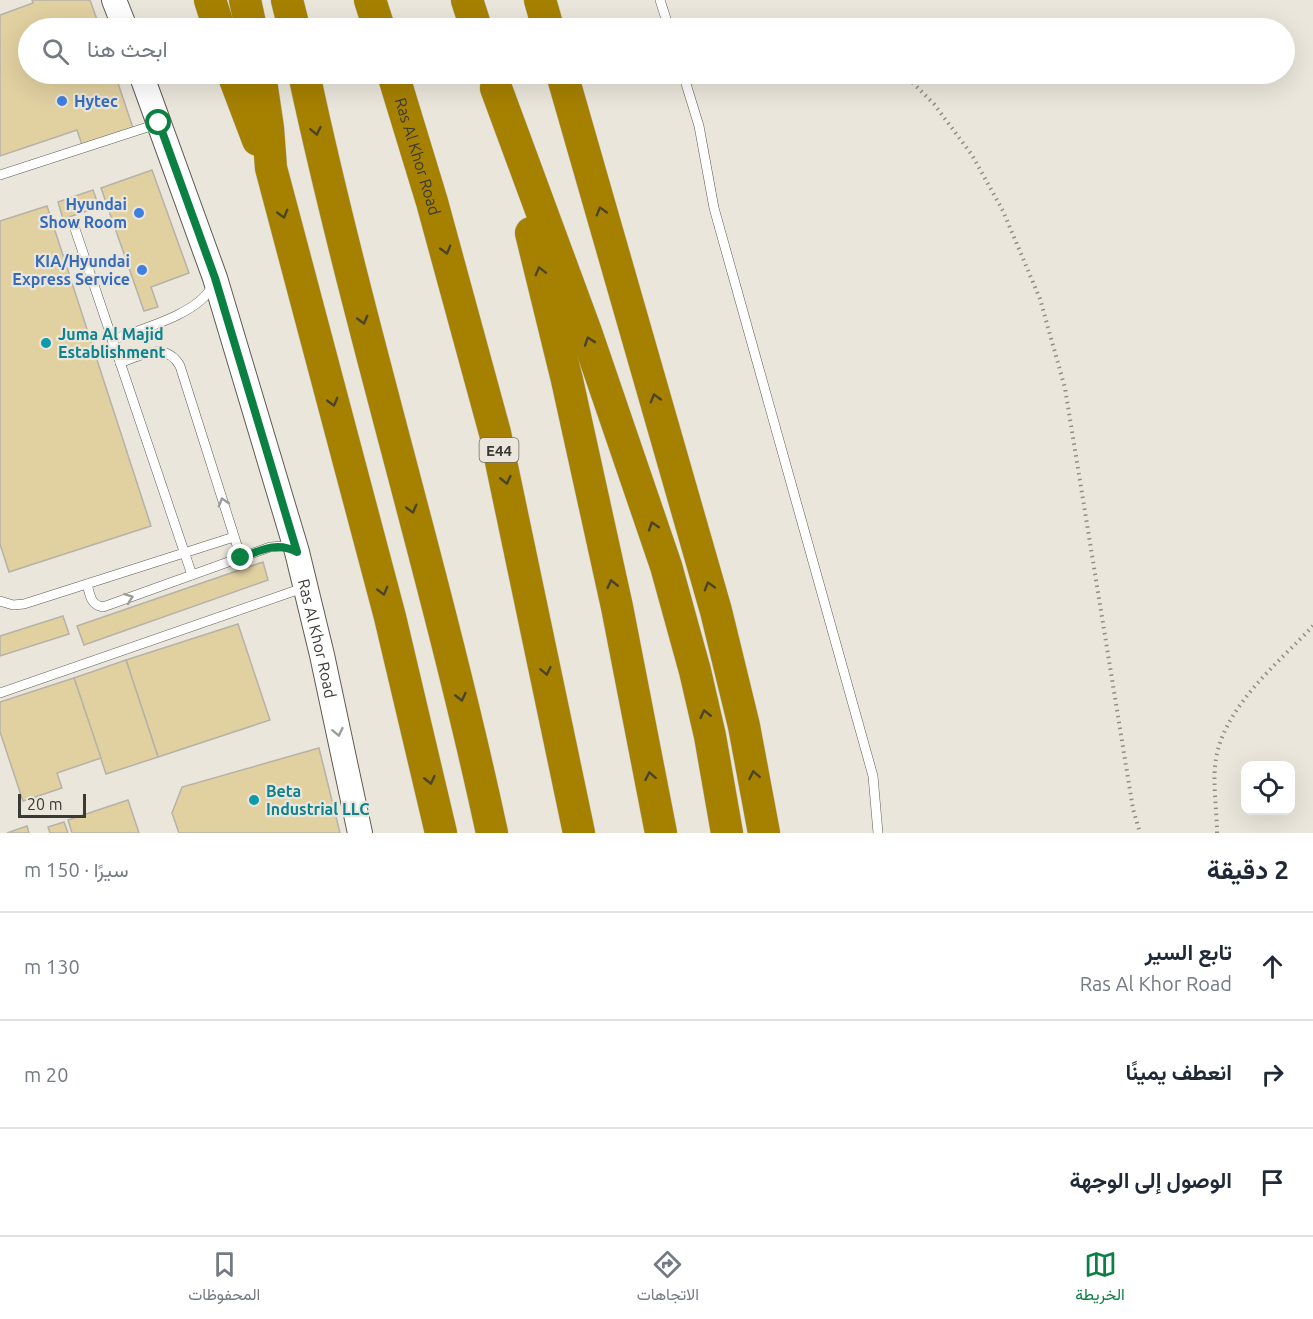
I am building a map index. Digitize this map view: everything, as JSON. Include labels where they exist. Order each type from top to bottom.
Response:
[{"type":"highway","points":[[210,0],[216,18]]},
{"type":"highway","points":[[245,0],[249,18]]},
{"type":"highway","points":[[287,0],[292,18]]},
{"type":"highway","points":[[370,0],[376,18]]},
{"type":"highway","points":[[467,0],[473,18]]},
{"type":"highway","points":[[540,0],[545,18]]},
{"type":"highway","points":[[236,84],[271,168],[393,627],[441,833]]},
{"type":"highway","points":[[261,84],[271,168]]},
{"type":"highway","points":[[306,84],[342,242],[459,689],[492,833]]},
{"type":"highway","name":"Ras Al Khor Road","points":[[396,84],[432,202],[495,433],[579,833]]},
{"type":"highway","points":[[495,84],[567,380],[615,595],[661,833]]},
{"type":"highway","points":[[495,84],[586,332],[666,566],[687,639],[707,725],[727,833]]},
{"type":"highway","points":[[565,84],[716,611],[744,726],[764,833]]},
{"type":"street","points":[[114,0],[120,18]]},
{"type":"street","name":"Ras Al Khor Road","points":[[145,84],[215,278],[297,552],[360,833]]},
{"type":"lane","points":[[660,0],[666,18]]},
{"type":"lane","points":[[686,84],[702,136],[714,208],[873,776],[878,833]]},
{"type":"lane","points":[[0,175],[159,123]]},
{"type":"lane","points":[[74,226],[192,575]]},
{"type":"lane","points":[[112,340],[191,309],[207,297],[215,278]]},
{"type":"lane","points":[[120,363],[153,351],[162,351],[176,359],[241,558]]},
{"type":"lane","points":[[0,601],[13,605],[24,604],[234,537]]},
{"type":"lane","points":[[87,584],[94,605],[103,607],[277,546],[284,546],[297,552]]},
{"type":"lane","points":[[0,693],[306,587]]},
{"type":"path","points":[[914,84],[954,129],[989,182],[1024,256],[1054,343],[1071,422],[1133,809],[1140,833]]},
{"type":"path","points":[[1217,833],[1215,762],[1223,732],[1238,705],[1313,626]]},
{"type":"building","name":"Hytec","points":[[32,0],[90,0],[96,18],[18,18],[18,84],[118,84],[133,128],[82,145],[77,130],[0,156],[0,15],[33,3]]},
{"type":"building","points":[[152,170],[189,273],[151,287],[158,307],[144,311],[101,188]]},
{"type":"building","points":[[93,190],[99,207],[63,219],[58,202]]},
{"type":"building","name":"Juma Al Majid Establishment","points":[[47,206],[151,526],[9,572],[0,544],[0,221]]},
{"type":"building","points":[[263,562],[268,580],[84,645],[77,626]]},
{"type":"building","points":[[63,616],[69,634],[0,656],[0,636]]},
{"type":"building","points":[[238,624],[270,720],[158,757],[126,660]]},
{"type":"building","points":[[126,660],[158,757],[106,774],[74,678]]},
{"type":"building","points":[[74,678],[101,758],[57,773],[62,788],[23,801],[0,732],[0,702]]},
{"type":"building","name":"Beta Industrial LLC","points":[[319,748],[340,833],[179,833],[172,813],[182,787]]},
{"type":"building","points":[[128,800],[139,833],[72,833],[68,820]]},
{"type":"building","points":[[64,822],[68,833],[50,833],[48,827]]},
{"type":"building","points":[[27,826],[29,833],[7,833]]},
{"type":"place","name":"Hytec","points":[[62,101]]},
{"type":"place","name":"Hyundai Show Room","points":[[139,213]]},
{"type":"place","name":"KIA/Hyundai Express Service","points":[[142,270]]},
{"type":"place","name":"Juma Al Majid Establishment","points":[[46,343]]},
{"type":"place","name":"Beta Industrial LLC","points":[[254,800]]},
{"type":"route","points":[[159,123],[215,278],[297,552],[291,548],[277,546],[241,558]]}]
